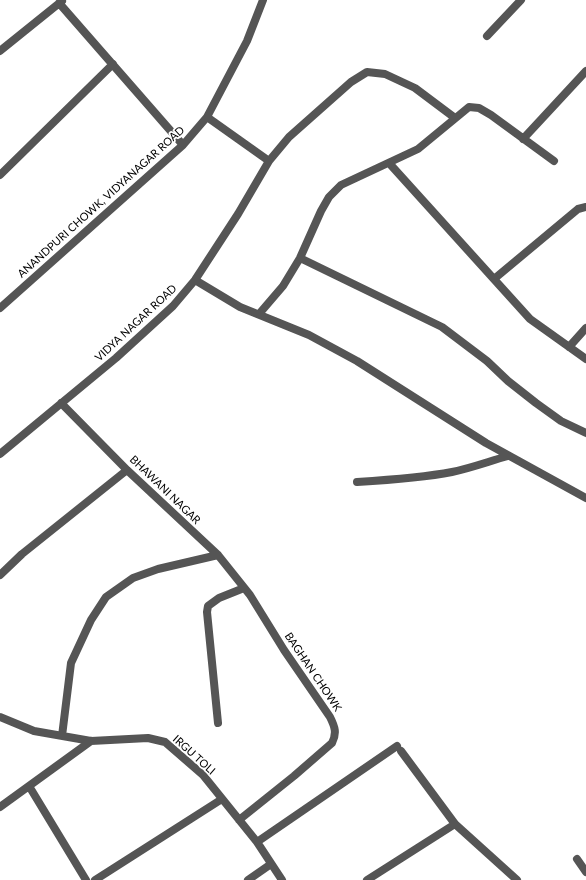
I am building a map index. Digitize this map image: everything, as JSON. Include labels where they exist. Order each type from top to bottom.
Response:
[{"type":"street","name":"ANANDPURI CHOWK, VIDYANAGAR ROAD","points":[[0,308],[183,145],[207,117],[247,41],[263,0]]},
{"type":"street","points":[[488,36],[520,0]]},
{"type":"street","points":[[0,51],[61,2],[183,145]]},
{"type":"street","points":[[0,175],[113,64]]},
{"type":"street","points":[[523,139],[586,71]]},
{"type":"street","name":"VIDYA NAGAR ROAD","points":[[0,454],[116,358],[173,306],[195,280],[238,214],[269,161],[289,137],[339,92],[367,72],[385,74],[415,88],[455,118]]},
{"type":"street","points":[[259,314],[282,286],[300,258],[329,196],[341,185],[418,149],[469,107],[479,108],[491,115],[554,162]]},
{"type":"street","points":[[207,117],[269,161]]},
{"type":"street","points":[[389,163],[530,319],[586,359]]},
{"type":"street","points":[[494,279],[578,209],[586,207]]},
{"type":"street","points":[[300,258],[442,327],[487,361],[508,381],[536,403],[561,421],[586,433]]},
{"type":"street","points":[[195,280],[240,307],[309,335],[357,361],[486,443],[586,498]]},
{"type":"street","points":[[569,347],[586,328]]},
{"type":"street","name":"BHAWANI NAGAR","points":[[61,403],[127,470],[218,555],[250,595]]},
{"type":"street","points":[[357,482],[434,475],[508,456]]},
{"type":"street","points":[[0,575],[22,554],[127,470]]},
{"type":"street","points":[[62,736],[71,663],[91,620],[106,597],[133,578],[158,569],[218,555]]},
{"type":"street","points":[[218,723],[207,612],[208,606],[219,598],[244,588]]},
{"type":"street","name":"BAGHAN CHOWK","points":[[239,820],[332,743],[335,738],[336,729],[330,717],[284,650],[250,595]]},
{"type":"street","name":"IRGU TOLI","points":[[0,717],[34,731],[91,741],[148,738],[165,742],[203,775],[257,842],[282,880]]},
{"type":"street","points":[[0,807],[91,741]]},
{"type":"street","points":[[257,842],[399,749],[455,824],[517,880]]},
{"type":"street","points":[[29,786],[86,880]]},
{"type":"street","points":[[95,880],[222,799]]},
{"type":"street","points":[[367,880],[455,824]]},
{"type":"street","points":[[577,860],[586,872]]},
{"type":"street","points":[[248,880],[271,864]]}]
